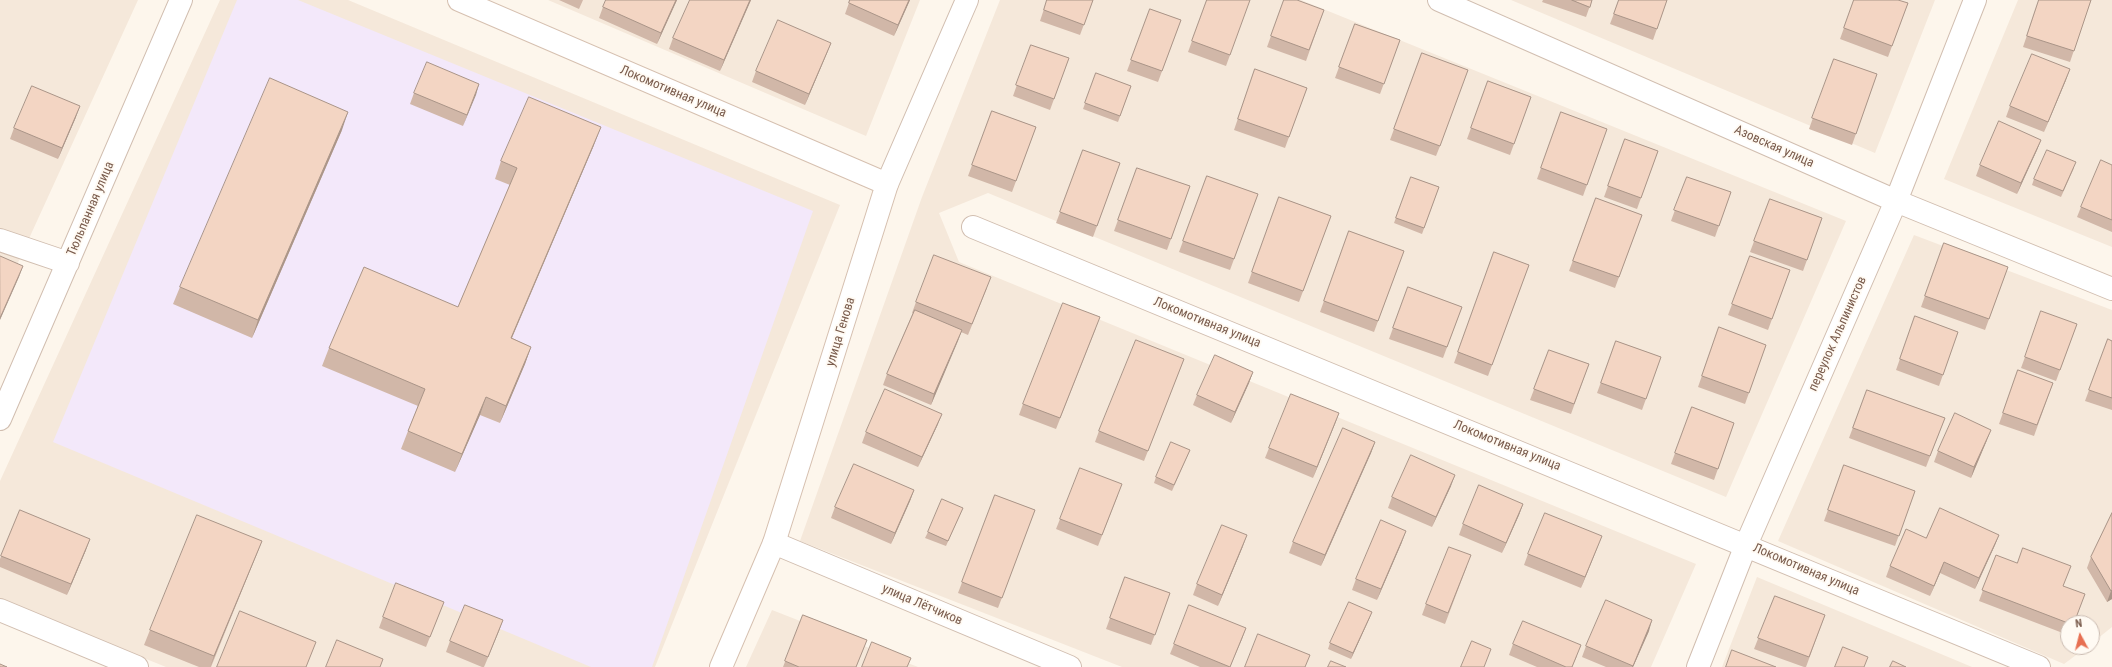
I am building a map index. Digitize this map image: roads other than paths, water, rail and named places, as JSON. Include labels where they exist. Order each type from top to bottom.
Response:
[{"type":"street","name":"Тюльпанная улица","points":[[0,419],[181,0]]},
{"type":"street","name":"Локомотивная улица","points":[[458,0],[887,184]]},
{"type":"street","name":"улица Генова","points":[[721,667],[774,543],[887,184],[967,0]]},
{"type":"street","name":"Азовская улица","points":[[1439,0],[1896,201],[2112,290]]},
{"type":"street","name":"переулок Альпинистов","points":[[1698,667],[1746,545],[1896,201],[1975,0]]},
{"type":"street","name":"Локомотивная улица","points":[[973,227],[2039,667]]},
{"type":"street","points":[[0,240],[68,263]]},
{"type":"street","name":"улица Лётчиков","points":[[774,543],[1070,667]]},
{"type":"street","points":[[0,610],[137,667]]}]
